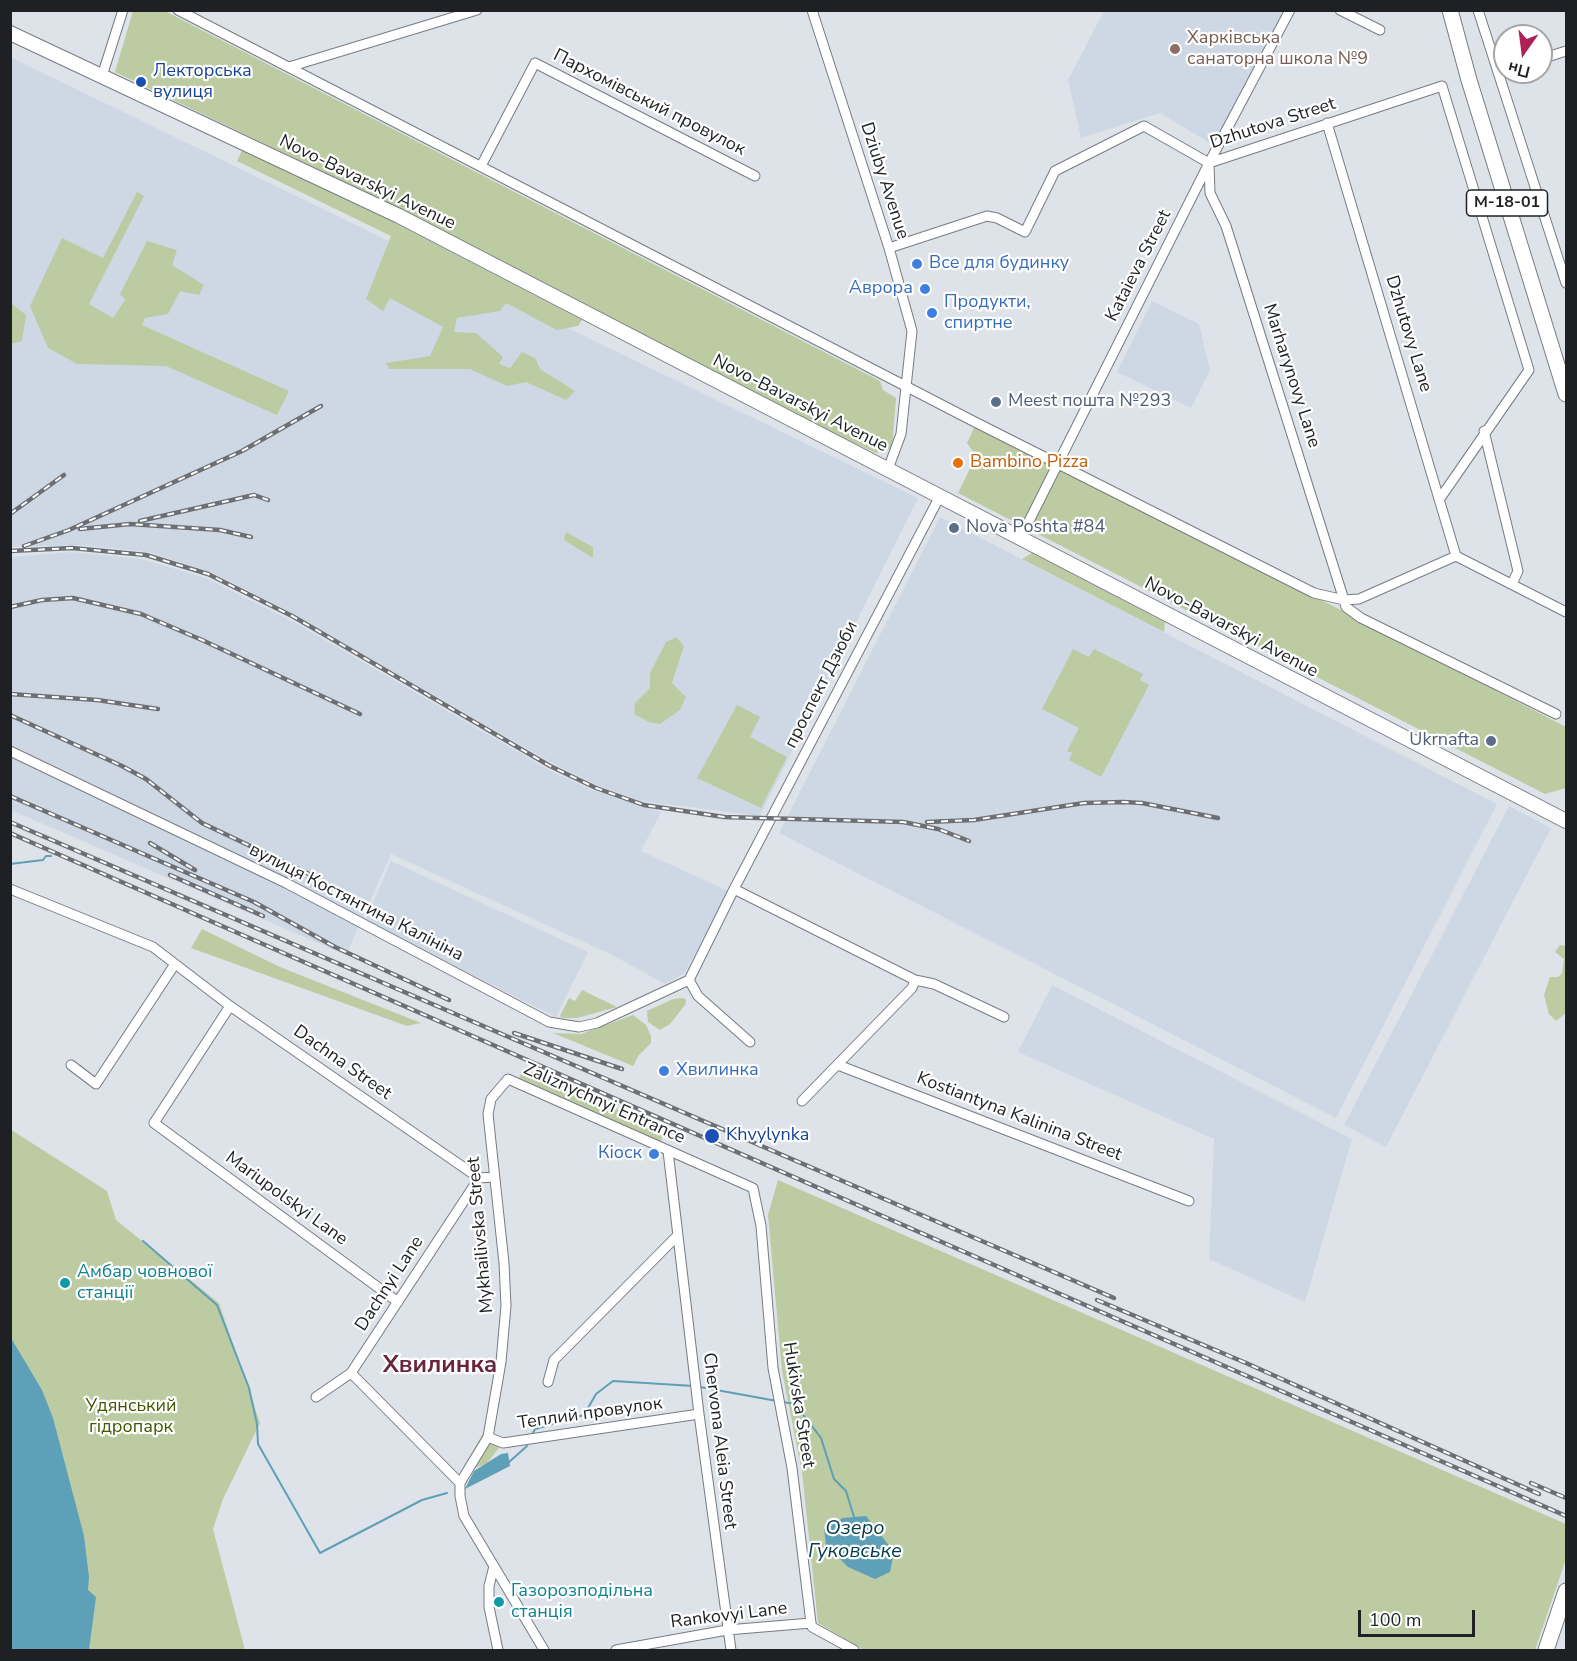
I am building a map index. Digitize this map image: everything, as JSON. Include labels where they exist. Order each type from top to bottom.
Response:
[{"type":"highway","name":"М-18-01","points":[[1450,10],[1469,80],[1565,383]]},
{"type":"highway","points":[[1546,1650],[1566,1591]]},
{"type":"main road","name":"Novo-Bavarskyi Avenue","points":[[10,33],[399,216],[1566,821]]},
{"type":"street","points":[[102,76],[123,10]]},
{"type":"street","points":[[178,10],[908,387],[1314,593],[1344,600],[1359,598],[1456,556],[1566,612]]},
{"type":"street","points":[[289,67],[477,10]]},
{"type":"street","name":"Dziuby Avenue","points":[[812,10],[889,248],[912,331],[908,387],[901,434],[888,469]]},
{"type":"street","name":"Kataieva Street","points":[[1020,539],[1209,163],[1290,10]]},
{"type":"street","points":[[1340,10],[1380,30]]},
{"type":"street","points":[[1478,10],[1493,50]]},
{"type":"street","name":"Пархомівський провулок","points":[[481,166],[535,63],[755,176]]},
{"type":"street","points":[[1505,84],[1566,283]]},
{"type":"street","name":"Dzhutova Street","points":[[889,248],[987,216],[997,218],[1025,232],[1055,171],[1144,126],[1209,163],[1442,86],[1529,370],[1484,431]]},
{"type":"street","name":"Dzhutovy Lane","points":[[1326,123],[1441,497],[1456,556]]},
{"type":"street","name":"Marharynovy Lane","points":[[1209,163],[1210,193],[1226,226],[1344,600]]},
{"type":"street","points":[[1441,497],[1484,431]]},
{"type":"street","points":[[1484,431],[1518,571],[1512,584]]},
{"type":"street","name":"проспект Дзюби","points":[[734,889],[940,496]]},
{"type":"street","points":[[1344,600],[1347,607],[1361,618],[1556,714]]},
{"type":"street","name":"вулиця Костянтина Калініна","points":[[10,752],[286,883],[549,1022],[579,1027],[597,1023],[689,980]]},
{"type":"street","name":"Dachna Street","points":[[10,889],[153,948],[230,1006],[479,1178]]},
{"type":"street","points":[[750,1042],[698,996],[689,980],[734,889],[915,980],[934,984],[1004,1017]]},
{"type":"street","points":[[71,1065],[96,1084],[175,964]]},
{"type":"street","points":[[802,1101],[912,988],[915,980]]},
{"type":"street","name":"Mariupolskyi Lane","points":[[230,1006],[154,1123],[399,1302]]},
{"type":"street","name":"Kostiantyna Kalinina Street","points":[[838,1065],[1189,1200]]},
{"type":"street","name":"Zaliznychnyi Entrance","points":[[508,1079],[753,1188]]},
{"type":"street","name":"Mykhailivska Street","points":[[460,1483],[488,1437],[501,1362],[506,1306],[488,1114],[491,1098],[508,1079]]},
{"type":"street","name":"Chervona Aleia Street","points":[[668,1151],[676,1236],[730,1650]]},
{"type":"street","points":[[479,1178],[494,1177]]},
{"type":"street","name":"Dachnyi Lane","points":[[316,1397],[351,1373],[479,1178]]},
{"type":"street","name":"Hukivska Street","points":[[753,1188],[761,1226],[773,1368],[792,1468],[812,1625]]},
{"type":"street","points":[[548,1382],[554,1360],[676,1236]]},
{"type":"street","points":[[351,1373],[460,1483],[464,1516],[544,1650]]},
{"type":"street","name":"Теплий провулок","points":[[488,1437],[503,1443],[699,1414]]},
{"type":"street","points":[[494,1566],[489,1586],[489,1607],[498,1650]]},
{"type":"street","points":[[812,1625],[854,1650]]},
{"type":"street","name":"Rankovyi Lane","points":[[616,1650],[727,1630],[812,1625]]},
{"type":"shaded area","name":"Харківська санаторна школа №9","points":[[1104,11],[1286,11],[1215,146],[1160,113],[1081,138],[1068,80]]},
{"type":"shaded area","points":[[10,57],[918,498],[760,816],[641,801],[599,786],[550,762],[299,617],[211,572],[148,552],[81,545],[11,547]]},
{"type":"shaded area","points":[[1152,301],[1199,324],[1210,370],[1191,408],[1117,372]]},
{"type":"shaded area","points":[[940,517],[1497,804],[1336,1118],[779,833]]},
{"type":"shaded area","points":[[72,552],[142,559],[206,578],[296,623],[549,770],[592,790],[661,812],[641,851],[728,891],[685,973],[665,984],[612,955],[391,854],[346,955],[11,810],[10,557]]},
{"type":"shaded area","points":[[1509,806],[1551,828],[1386,1147],[1344,1125]]},
{"type":"shaded area","points":[[391,861],[588,952],[556,1017],[365,921]]},
{"type":"shaded area","points":[[1052,985],[1352,1139],[1305,1302],[1209,1259],[1214,1139],[1018,1052]]},
{"type":"green space","points":[[133,11],[165,11],[880,381],[883,390],[896,398],[892,448],[876,453],[837,435],[403,210],[115,72]]},
{"type":"green space","points":[[242,150],[395,223],[582,320],[578,326],[557,330],[506,303],[500,311],[457,318],[454,332],[476,333],[503,357],[499,364],[510,368],[522,352],[535,358],[540,369],[575,391],[566,400],[526,382],[507,386],[470,369],[389,369],[386,363],[430,356],[443,327],[390,298],[383,311],[366,299],[391,236],[237,161]]},
{"type":"green space","points":[[137,192],[144,196],[89,304],[113,318],[125,300],[120,294],[147,241],[177,250],[172,265],[204,285],[199,295],[180,291],[168,314],[145,318],[142,325],[289,391],[277,415],[166,366],[77,364],[48,348],[30,306],[62,238],[103,258]]},
{"type":"green space","points":[[11,303],[26,315],[22,341],[11,344]]},
{"type":"green space","points":[[975,426],[1333,606],[1566,727],[1566,788],[1545,794],[958,493],[976,456],[967,443]]},
{"type":"green space","points":[[566,532],[593,547],[593,558],[564,540]]},
{"type":"green space","points":[[1032,553],[1165,622],[1164,632],[1022,559]]},
{"type":"green space","points":[[676,637],[684,646],[672,683],[686,697],[680,710],[660,724],[649,722],[634,714],[635,703],[650,688],[650,673],[666,642]]},
{"type":"green space","points":[[1073,649],[1089,657],[1094,649],[1143,674],[1140,680],[1149,685],[1101,777],[1069,760],[1072,753],[1067,751],[1079,728],[1042,709]]},
{"type":"green space","points":[[737,705],[760,717],[750,737],[787,757],[761,808],[697,778]]},
{"type":"green space","points":[[202,929],[280,967],[421,1023],[407,1026],[191,948]]},
{"type":"green space","points":[[1560,945],[1566,946],[1566,1013],[1556,1021],[1549,1014],[1544,995],[1550,977],[1558,977],[1562,973],[1564,959],[1555,952]]},
{"type":"green space","points":[[582,990],[617,1007],[577,1018],[562,1018],[560,1016],[569,998],[575,1001]]},
{"type":"green space","points":[[673,999],[686,1000],[685,1005],[670,1024],[660,1030],[648,1022],[647,1011]]},
{"type":"green space","points":[[633,1015],[646,1025],[651,1036],[651,1043],[639,1055],[633,1066],[553,1033],[581,1034]]},
{"type":"green space","points":[[528,1070],[655,1126],[663,1133],[661,1142],[519,1078],[522,1072]]},
{"type":"green space","name":"Удянський гідропарк","points":[[10,1129],[107,1191],[116,1220],[219,1303],[260,1423],[223,1499],[213,1529],[245,1650],[11,1650]]},
{"type":"green space","points":[[778,1180],[1566,1524],[1566,1559],[1535,1650],[864,1650],[818,1623],[802,1472],[782,1371],[768,1215]]},
{"type":"green space","points":[[482,1435],[503,1443],[486,1464],[460,1473]]},
{"type":"water","points":[[11,1338],[42,1390],[53,1418],[84,1536],[89,1577],[88,1590],[96,1597],[89,1650],[11,1650]]},
{"type":"water","points":[[508,1453],[510,1466],[465,1489],[474,1471],[501,1454]]},
{"type":"water","name":"Озеро Гуковське","points":[[866,1516],[894,1552],[890,1572],[875,1579],[848,1567],[826,1545],[824,1529],[843,1518]]},
{"type":"waterway","points":[[10,864],[43,860],[46,856],[51,856]]},
{"type":"waterway","points":[[143,1241],[217,1305],[249,1388],[257,1424],[258,1444],[320,1553],[422,1500],[447,1493]]},
{"type":"waterway","points":[[533,1433],[535,1429],[584,1415],[596,1394],[613,1381],[694,1386]]},
{"type":"waterway","points":[[700,1387],[777,1401]]},
{"type":"waterway","points":[[783,1402],[795,1404],[821,1438],[834,1479],[846,1491],[854,1517]]},
{"type":"waterway","points":[[508,1463],[527,1446]]},
{"type":"railway","points":[[24,546],[69,530],[242,451],[321,406]]},
{"type":"railway","points":[[10,514],[64,475]]},
{"type":"railway","points":[[140,521],[254,495],[268,500]]},
{"type":"railway","points":[[80,529],[130,524],[220,530],[251,537]]},
{"type":"railway","points":[[10,551],[72,548],[146,555],[208,574],[294,617],[550,766],[596,788],[644,805],[724,817],[903,822],[938,829],[969,841]]},
{"type":"railway","points":[[10,607],[42,600],[73,598],[141,614],[360,714]]},
{"type":"railway","points":[[10,694],[97,700],[158,709]]},
{"type":"railway","points":[[10,715],[122,766],[146,779],[202,823],[309,874]]},
{"type":"railway","points":[[10,796],[254,902],[335,947],[449,1000]]},
{"type":"railway","points":[[927,822],[974,820],[1084,803],[1123,802],[1142,803],[1218,818]]},
{"type":"railway","points":[[10,822],[1114,1298]]},
{"type":"railway","points":[[10,833],[1566,1516]]},
{"type":"railway","points":[[150,843],[195,870]]},
{"type":"railway","points":[[170,875],[263,916]]},
{"type":"railway","points":[[514,1033],[622,1069]]},
{"type":"railway","points":[[1097,1300],[1246,1363],[1539,1494]]},
{"type":"railway","points":[[1531,1483],[1566,1498]]},
{"type":"place","name":"Харківська санаторна школа №9","points":[[1175,49]]},
{"type":"place","name":"Лекторська вулиця","points":[[141,82]]},
{"type":"place","name":"Все для будинку","points":[[917,264]]},
{"type":"place","name":"Аврора","points":[[925,289]]},
{"type":"place","name":"Продукти, спиртне","points":[[932,313]]},
{"type":"place","name":"Meest пошта №293","points":[[996,402]]},
{"type":"place","name":"Bambino Pizza","points":[[958,463]]},
{"type":"place","name":"Nova Poshta #84","points":[[954,528]]},
{"type":"place","name":"Ukrnafta","points":[[1491,741]]},
{"type":"place","name":"Хвилинка","points":[[664,1071]]},
{"type":"place","name":"Khvylynka","points":[[712,1136]]},
{"type":"place","name":"Кіоск","points":[[654,1154]]},
{"type":"place","name":"Амбар човнової станції","points":[[65,1283]]},
{"type":"place","name":"Газорозподільна станція","points":[[499,1602]]},
{"type":"district","name":"Хвилинка","points":[[440,1366]]}]
